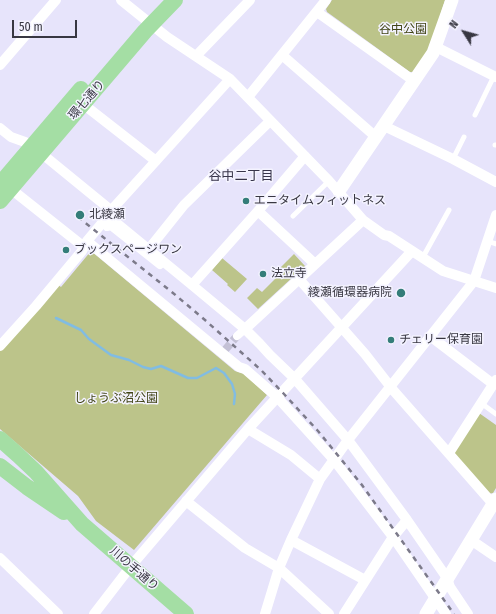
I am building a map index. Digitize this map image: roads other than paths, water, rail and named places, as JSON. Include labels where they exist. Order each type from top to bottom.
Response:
[{"type":"main road","name":"環七通り","points":[[36,150],[83,104],[147,21],[160,0]]},
{"type":"main road","name":"環七通り","points":[[3,188],[147,21],[175,0]]},
{"type":"main road","name":"川の手通り","points":[[0,439],[8,465],[36,472],[82,524],[186,614]]},
{"type":"street","points":[[0,66],[56,0]]},
{"type":"street","points":[[121,0],[167,37],[230,79],[339,191],[363,220],[384,235],[389,236],[443,270],[496,288]]},
{"type":"street","points":[[196,56],[250,0]]},
{"type":"street","points":[[248,97],[326,0]]},
{"type":"street","points":[[339,191],[433,53],[452,0]]},
{"type":"street","points":[[317,12],[414,81]]},
{"type":"street","points":[[436,47],[495,76]]},
{"type":"street","points":[[0,49],[8,56]]},
{"type":"street","points":[[282,55],[376,137]]},
{"type":"street","points":[[0,346],[82,251],[85,244],[110,213],[230,79]]},
{"type":"street","points":[[83,104],[156,161]]},
{"type":"street","points":[[148,250],[184,205],[270,121]]},
{"type":"street","points":[[384,126],[453,159],[496,182]]},
{"type":"street","points":[[0,128],[11,137],[25,142],[36,150],[110,213],[148,250],[192,285],[241,332]]},
{"type":"street","points":[[192,285],[305,156]]},
{"type":"street","points":[[3,188],[85,244],[224,351],[239,367],[244,369],[277,397],[334,460],[393,537],[446,614]]},
{"type":"street","points":[[258,211],[315,264]]},
{"type":"street","points":[[265,614],[279,568],[320,479],[348,440],[474,281],[492,242],[496,215]]},
{"type":"street","points":[[241,332],[363,220]]},
{"type":"street","points":[[107,228],[111,226],[193,291],[241,332],[260,344],[294,380],[348,440],[407,520],[447,578],[450,587],[468,614]]},
{"type":"street","points":[[94,614],[131,566],[248,429],[412,251]]},
{"type":"street","points":[[299,279],[449,453],[495,502],[426,614]]},
{"type":"street","points":[[430,336],[494,385],[449,453]]},
{"type":"street","points":[[248,429],[291,455],[320,479]]},
{"type":"street","points":[[186,501],[245,548],[279,568],[329,614]]},
{"type":"street","points":[[344,614],[393,537],[407,520]]},
{"type":"street","points":[[291,540],[365,580]]},
{"type":"street","points":[[471,540],[496,557]]},
{"type":"street","points":[[0,558],[58,614]]},
{"type":"lane","points":[[475,115],[495,76]]},
{"type":"lane","points":[[453,159],[464,137]]},
{"type":"lane","points":[[294,216],[329,181]]},
{"type":"lane","points":[[423,257],[449,210]]},
{"type":"lane","points":[[481,403],[496,414]]},
{"type":"waterway","points":[[56,318],[81,330],[89,339],[111,355],[129,360],[143,367],[151,369],[161,366],[188,378],[197,378],[216,368],[224,373],[232,384],[235,394],[234,404]]},
{"type":"tunnel","points":[[225,350],[237,336]]},
{"type":"railway","points":[[78,217],[205,320],[261,370],[284,394],[318,431],[362,485],[454,614]]},
{"type":"place","name":"エニタイムフィットネス","points":[[246,201]]},
{"type":"place","name":"北綾瀬","points":[[80,215]]},
{"type":"place","name":"ブックスページワン","points":[[66,250]]},
{"type":"place","name":"法立寺","points":[[263,274]]},
{"type":"place","name":"綾瀬循環器病院","points":[[401,293]]},
{"type":"place","name":"チェリー保育園","points":[[391,340]]},
{"type":"district","name":"谷中二丁目","points":[[241,176]]},
{"type":"park label","name":"谷中公園","points":[[403,30]]},
{"type":"park label","name":"しょうぶ沼公園","points":[[116,399]]}]
